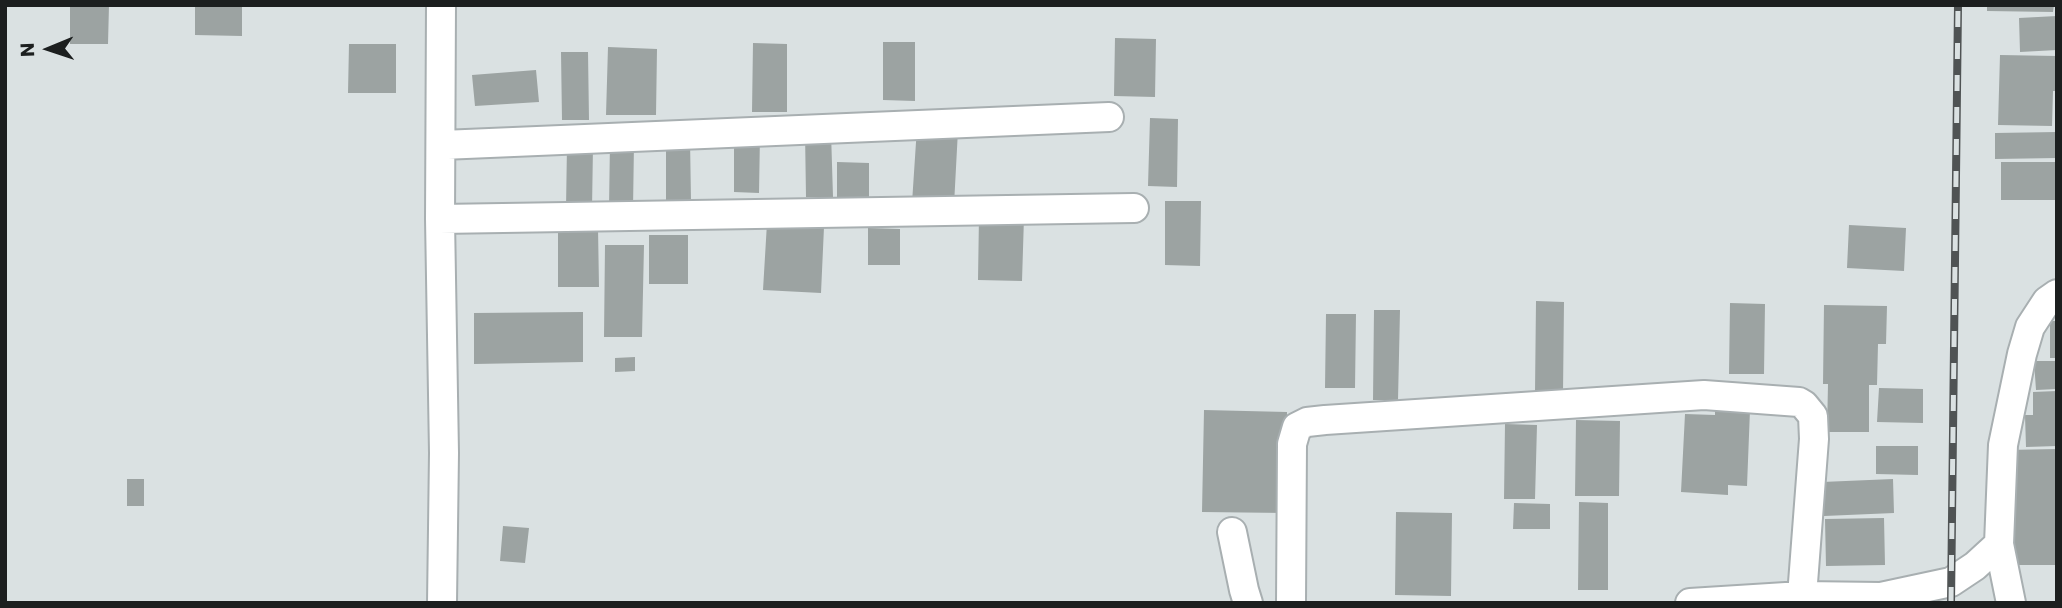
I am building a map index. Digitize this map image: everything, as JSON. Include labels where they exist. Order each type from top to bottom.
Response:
[{"type":"street","points":[[441,5],[440,219],[444,453],[442,603]]},
{"type":"street","points":[[442,145],[1108,117]]},
{"type":"street","points":[[440,219],[1133,208]]},
{"type":"street","points":[[2011,603],[1999,544],[2003,445],[2030,327],[2047,301],[2057,294]]},
{"type":"street","points":[[1291,603],[1292,444],[1297,427],[1307,422],[1325,420],[1704,395],[1799,402],[1813,416],[1814,439],[1802,596]]},
{"type":"street","points":[[1232,532],[1248,603]]},
{"type":"street","points":[[1690,603],[1802,596],[1881,597],[1951,582],[1975,566],[1999,544]]},
{"type":"building","points":[[70,5],[109,5],[108,44],[70,44]]},
{"type":"building","points":[[195,5],[242,5],[242,36],[195,35]]},
{"type":"building","points":[[1987,5],[2054,5],[2053,12],[1987,11]]},
{"type":"building","points":[[2057,16],[2057,50],[2020,52],[2019,18]]},
{"type":"building","points":[[1115,38],[1156,39],[1155,97],[1114,96]]},
{"type":"building","points":[[883,42],[915,42],[915,101],[883,100]]},
{"type":"building","points":[[753,43],[787,44],[787,112],[752,112]]},
{"type":"building","points":[[349,44],[396,44],[396,93],[348,93]]},
{"type":"building","points":[[608,47],[657,49],[656,115],[606,115]]},
{"type":"building","points":[[561,52],[588,52],[589,120],[562,120]]},
{"type":"building","points":[[2000,55],[2057,56],[2057,91],[2053,91],[2052,126],[1998,125]]},
{"type":"building","points":[[536,70],[539,102],[475,106],[472,75]]},
{"type":"building","points":[[1150,118],[1178,119],[1177,187],[1148,186]]},
{"type":"building","points":[[917,127],[958,130],[954,205],[912,203]]},
{"type":"building","points":[[805,132],[831,132],[833,197],[806,197]]},
{"type":"building","points":[[2057,132],[2057,158],[1995,159],[1995,133]]},
{"type":"building","points":[[734,135],[760,135],[759,193],[734,192]]},
{"type":"building","points":[[690,139],[691,201],[666,201],[666,140]]},
{"type":"building","points":[[610,142],[634,143],[633,209],[609,208]]},
{"type":"building","points":[[567,145],[593,146],[592,209],[566,209]]},
{"type":"building","points":[[837,162],[869,163],[869,199],[837,199]]},
{"type":"building","points":[[2001,162],[2057,162],[2057,200],[2001,200]]},
{"type":"building","points":[[1165,201],[1201,201],[1200,266],[1165,265]]},
{"type":"building","points":[[979,216],[1024,217],[1022,281],[978,280]]},
{"type":"building","points":[[767,223],[824,227],[821,293],[763,290]]},
{"type":"building","points":[[1849,225],[1906,228],[1904,271],[1847,268]]},
{"type":"building","points":[[558,228],[598,228],[599,287],[558,287]]},
{"type":"building","points":[[868,228],[900,229],[900,265],[868,265]]},
{"type":"building","points":[[649,235],[688,235],[688,284],[649,284]]},
{"type":"building","points":[[605,245],[644,245],[642,337],[604,337]]},
{"type":"building","points":[[1536,301],[1564,302],[1563,392],[1535,392]]},
{"type":"building","points":[[1730,303],[1765,304],[1764,374],[1729,374]]},
{"type":"building","points":[[1824,305],[1887,306],[1886,344],[1878,344],[1877,385],[1869,385],[1869,432],[1827,432],[1828,384],[1823,384]]},
{"type":"building","points":[[1374,310],[1400,310],[1398,400],[1373,400]]},
{"type":"building","points":[[583,312],[583,362],[474,364],[474,313]]},
{"type":"building","points":[[1326,314],[1356,314],[1355,388],[1325,388]]},
{"type":"building","points":[[2050,321],[2057,321],[2057,358],[2050,358]]},
{"type":"building","points":[[635,357],[635,371],[615,372],[615,358]]},
{"type":"building","points":[[2034,361],[2057,361],[2057,389],[2036,390]]},
{"type":"building","points":[[1879,388],[1923,389],[1923,423],[1877,422]]},
{"type":"building","points":[[2057,391],[2057,446],[2026,447],[2025,415],[2033,415],[2033,392]]},
{"type":"building","points":[[1715,409],[1750,410],[1747,486],[1728,485],[1728,495],[1681,492],[1685,414],[1715,415]]},
{"type":"building","points":[[1204,410],[1287,412],[1286,513],[1202,512]]},
{"type":"building","points":[[1576,420],[1620,421],[1619,496],[1575,496]]},
{"type":"building","points":[[1505,424],[1537,425],[1535,499],[1504,499]]},
{"type":"building","points":[[1876,446],[1918,446],[1918,475],[1876,474]]},
{"type":"building","points":[[2057,449],[2057,565],[2015,565],[2014,482],[2006,450]]},
{"type":"building","points":[[127,479],[144,479],[144,506],[127,506]]},
{"type":"building","points":[[1893,479],[1894,513],[1824,516],[1822,482]]},
{"type":"building","points":[[1579,502],[1608,503],[1608,590],[1578,590]]},
{"type":"building","points":[[1514,503],[1550,504],[1550,529],[1513,529]]},
{"type":"building","points":[[1396,512],[1452,513],[1451,596],[1395,595]]},
{"type":"building","points":[[1884,518],[1885,565],[1826,566],[1825,519]]},
{"type":"building","points":[[503,526],[529,528],[525,563],[500,561]]},
{"type":"railway","points":[[1951,603],[1958,5]]}]
